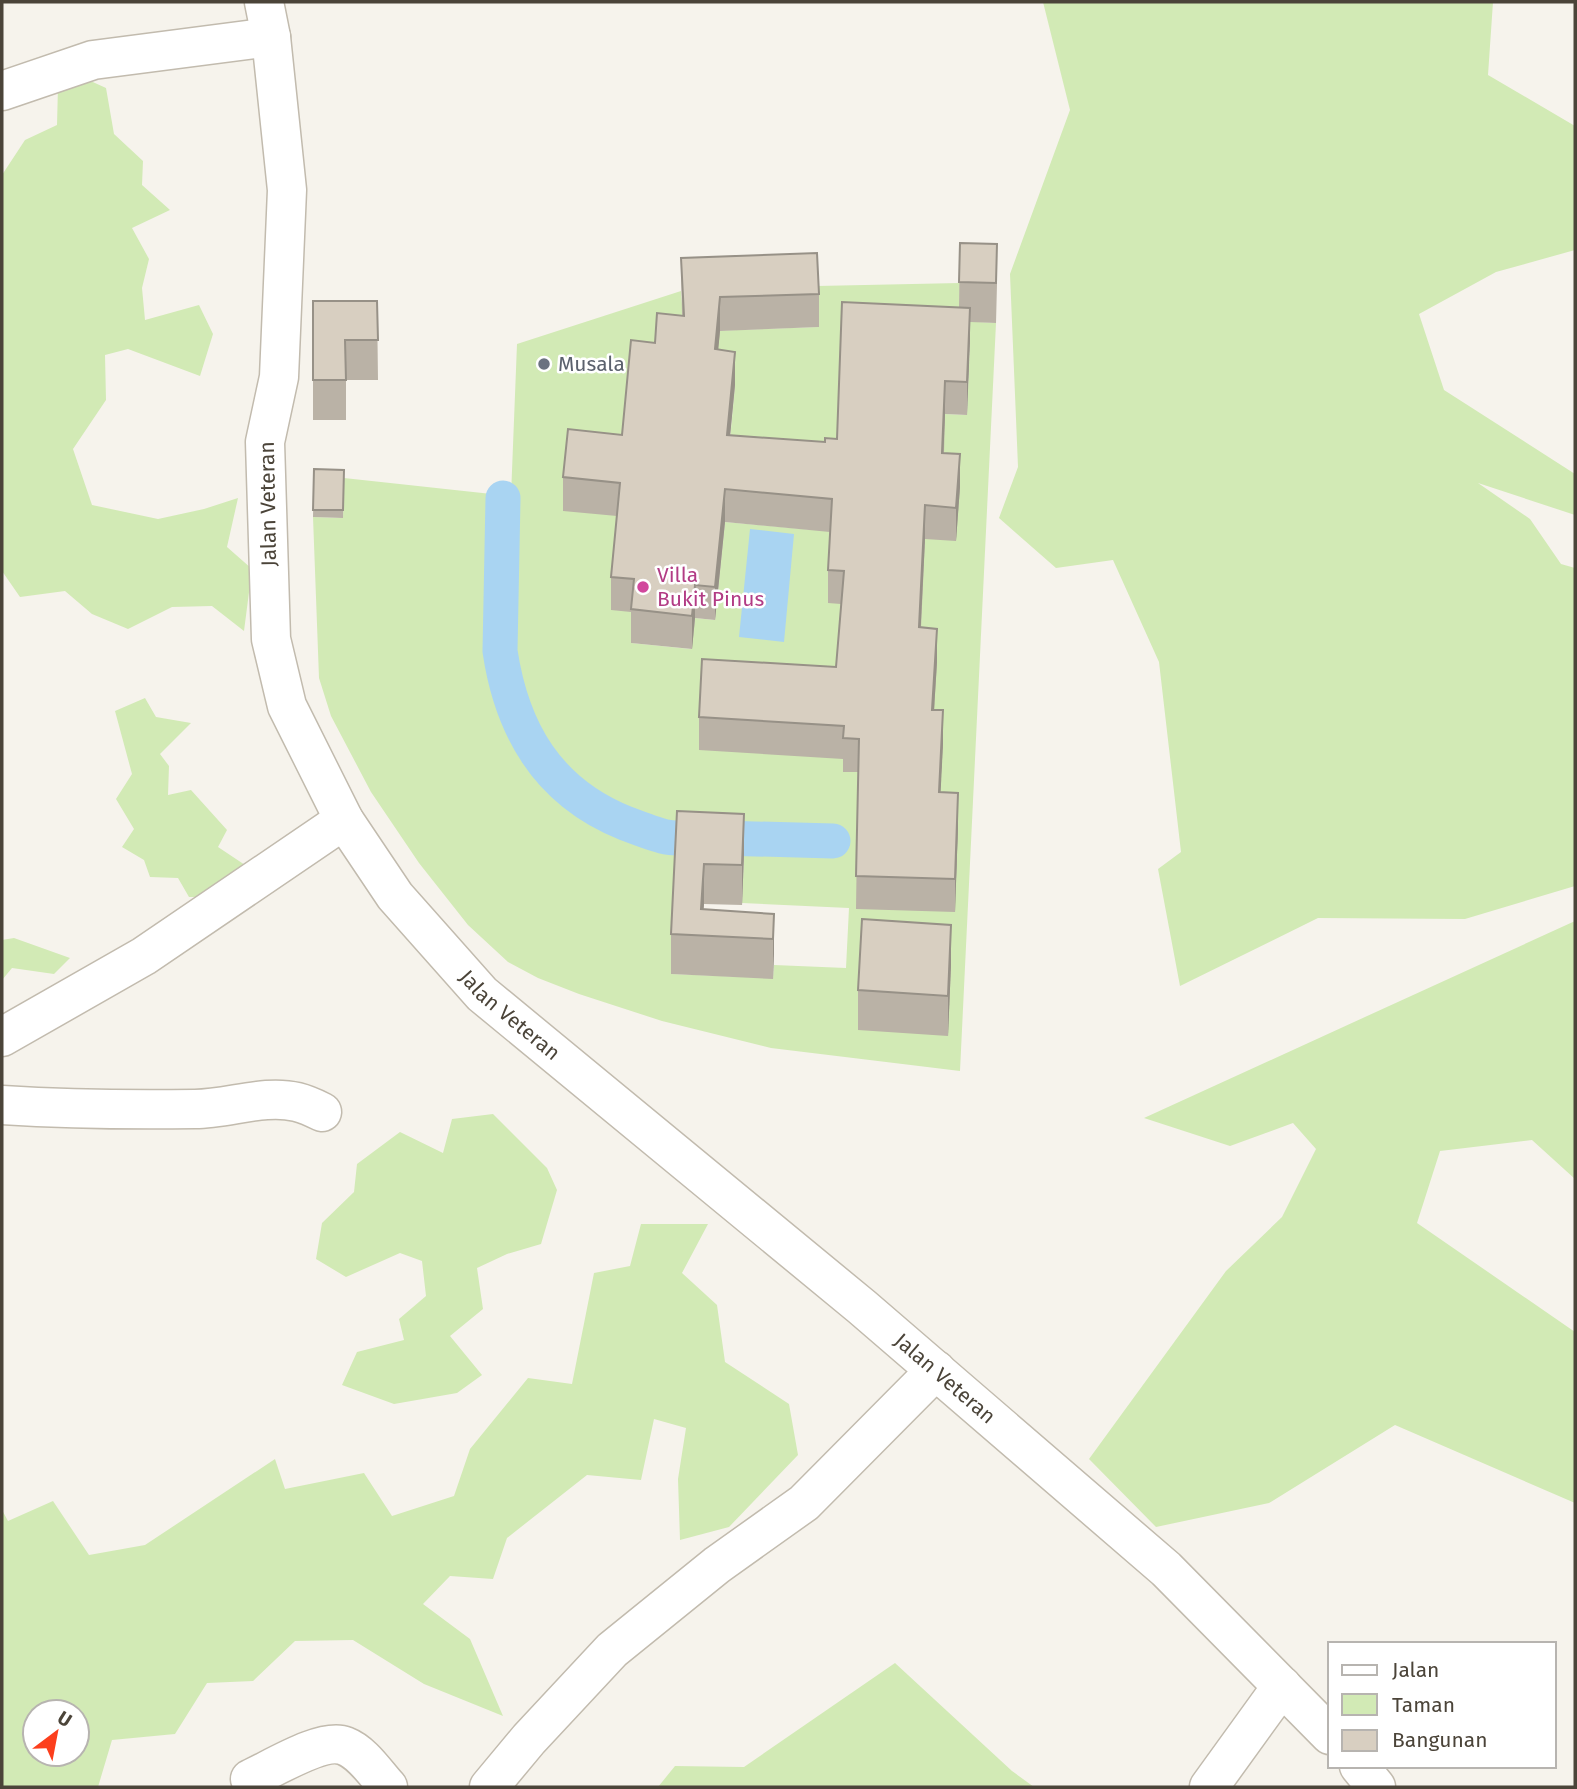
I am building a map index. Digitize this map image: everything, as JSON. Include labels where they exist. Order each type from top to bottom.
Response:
[{"type":"street","points":[[2,91],[93,60],[267,19]]},
{"type":"street","name":"Jalan Veteran","points":[[267,19],[287,190],[279,377],[265,442],[271,639],[288,706],[344,820],[395,896],[482,994],[936,1370],[1166,1569],[1328,1733]]},
{"type":"street","points":[[2,1037],[144,956],[344,820]]},
{"type":"street","points":[[2,1105],[71,1110],[200,1109],[280,1100],[297,1102],[322,1112]]},
{"type":"street","points":[[489,1787],[529,1739],[612,1650],[717,1565],[804,1503],[936,1370]]},
{"type":"street","points":[[1209,1787],[1282,1686]]},
{"type":"street","points":[[250,1779],[331,1743],[346,1746],[365,1760],[388,1787]]},
{"type":"street","points":[[1361,1768],[1376,1787]]},
{"type":"green space","points":[[1043,2],[1493,2],[1488,75],[1575,126],[1575,250],[1496,272],[1419,314],[1444,390],[1575,474],[1575,515],[1478,483],[1530,519],[1561,564],[1575,568],[1575,886],[1465,919],[1318,918],[1180,986],[1158,869],[1181,852],[1159,662],[1113,560],[1056,568],[999,518],[1018,467],[1010,274],[1070,110]]},
{"type":"green space","points":[[84,78],[106,88],[114,134],[143,161],[142,185],[170,210],[132,228],[149,259],[142,288],[145,320],[199,305],[213,334],[200,376],[128,349],[105,355],[106,400],[73,449],[92,505],[158,519],[238,498],[227,547],[252,569],[244,631],[212,606],[172,607],[128,629],[92,614],[65,591],[20,597],[2,571],[2,175],[25,140],[57,125],[58,86]]},
{"type":"green space","points":[[960,283],[959,321],[996,323],[960,1071],[771,1048],[662,1021],[579,994],[538,978],[508,962],[468,925],[419,863],[371,792],[331,716],[319,678],[313,517],[343,518],[344,478],[511,496],[517,344],[681,291],[684,332],[819,327],[817,286]],"holes":[[[970,341],[967,415],[945,414],[899,483],[814,530],[725,522],[715,620],[695,618],[691,649],[631,643],[634,612],[619,516],[735,385],[728,461],[838,454]],[[677,851],[744,854],[742,903],[849,908],[846,968],[774,965],[773,978],[671,974]]]},
{"type":"green space","points":[[145,698],[156,717],[191,723],[160,754],[169,766],[168,795],[191,790],[227,830],[218,847],[245,865],[218,897],[189,897],[178,878],[150,877],[144,860],[122,847],[134,829],[116,799],[132,774],[115,711]]},
{"type":"green space","points":[[1575,921],[1575,1179],[1532,1140],[1440,1151],[1417,1223],[1575,1332],[1575,1503],[1395,1425],[1269,1503],[1156,1527],[1089,1459],[1226,1271],[1282,1217],[1316,1149],[1293,1123],[1230,1146],[1144,1118]]},
{"type":"green space","points":[[14,938],[70,958],[54,974],[12,968],[2,980],[2,940]]},
{"type":"green space","points":[[493,1114],[547,1168],[557,1190],[541,1244],[507,1254],[477,1268],[483,1309],[450,1336],[482,1375],[457,1393],[394,1404],[342,1385],[357,1352],[404,1340],[399,1319],[426,1296],[422,1261],[400,1253],[346,1277],[316,1259],[322,1223],[354,1192],[357,1164],[400,1132],[443,1153],[452,1119]]},
{"type":"green space","points":[[641,1224],[708,1224],[682,1273],[717,1305],[725,1362],[789,1404],[798,1455],[729,1527],[680,1540],[678,1479],[686,1428],[654,1419],[641,1480],[587,1475],[507,1538],[493,1579],[450,1576],[423,1604],[470,1639],[503,1716],[424,1684],[353,1640],[295,1641],[253,1681],[207,1683],[175,1734],[112,1740],[98,1787],[2,1787],[2,1510],[8,1521],[53,1501],[89,1555],[145,1545],[275,1459],[285,1489],[364,1473],[392,1516],[454,1496],[470,1449],[528,1378],[572,1384],[594,1273],[630,1266]]},
{"type":"green space","points":[[895,1663],[1012,1771],[1034,1787],[658,1787],[675,1766],[744,1767]]},
{"type":"water","points":[[750,529],[794,534],[784,642],[739,637]]},
{"type":"building","points":[[960,243],[997,244],[996,283],[959,282]]},
{"type":"building","points":[[817,253],[819,294],[720,297],[715,349],[735,352],[727,435],[825,442],[825,438],[837,439],[842,302],[970,308],[967,382],[945,381],[942,453],[960,454],[956,508],[925,505],[919,627],[937,629],[932,710],[943,710],[939,792],[958,793],[955,879],[856,876],[859,739],[843,738],[844,726],[699,717],[702,659],[836,667],[844,571],[828,570],[832,499],[725,489],[715,587],[695,585],[692,616],[631,609],[634,579],[611,577],[620,483],[563,477],[568,429],[622,435],[631,340],[655,343],[657,313],[684,316],[681,258]]},
{"type":"building","points":[[313,301],[377,301],[378,340],[345,340],[346,380],[313,380]]},
{"type":"building","points":[[314,469],[344,470],[343,510],[313,510]]},
{"type":"building","points":[[677,811],[744,814],[742,865],[704,864],[701,909],[774,914],[773,939],[671,934]]},
{"type":"building","points":[[862,919],[951,925],[948,996],[858,990]]},
{"type":"waterway","points":[[503,498],[500,651],[514,707],[538,755],[555,776],[598,810],[625,823],[666,837],[833,841]]},
{"type":"place","name":"Musala","points":[[544,364]]},
{"type":"place","name":"Villa Bukit Pinus","points":[[643,587]]}]
